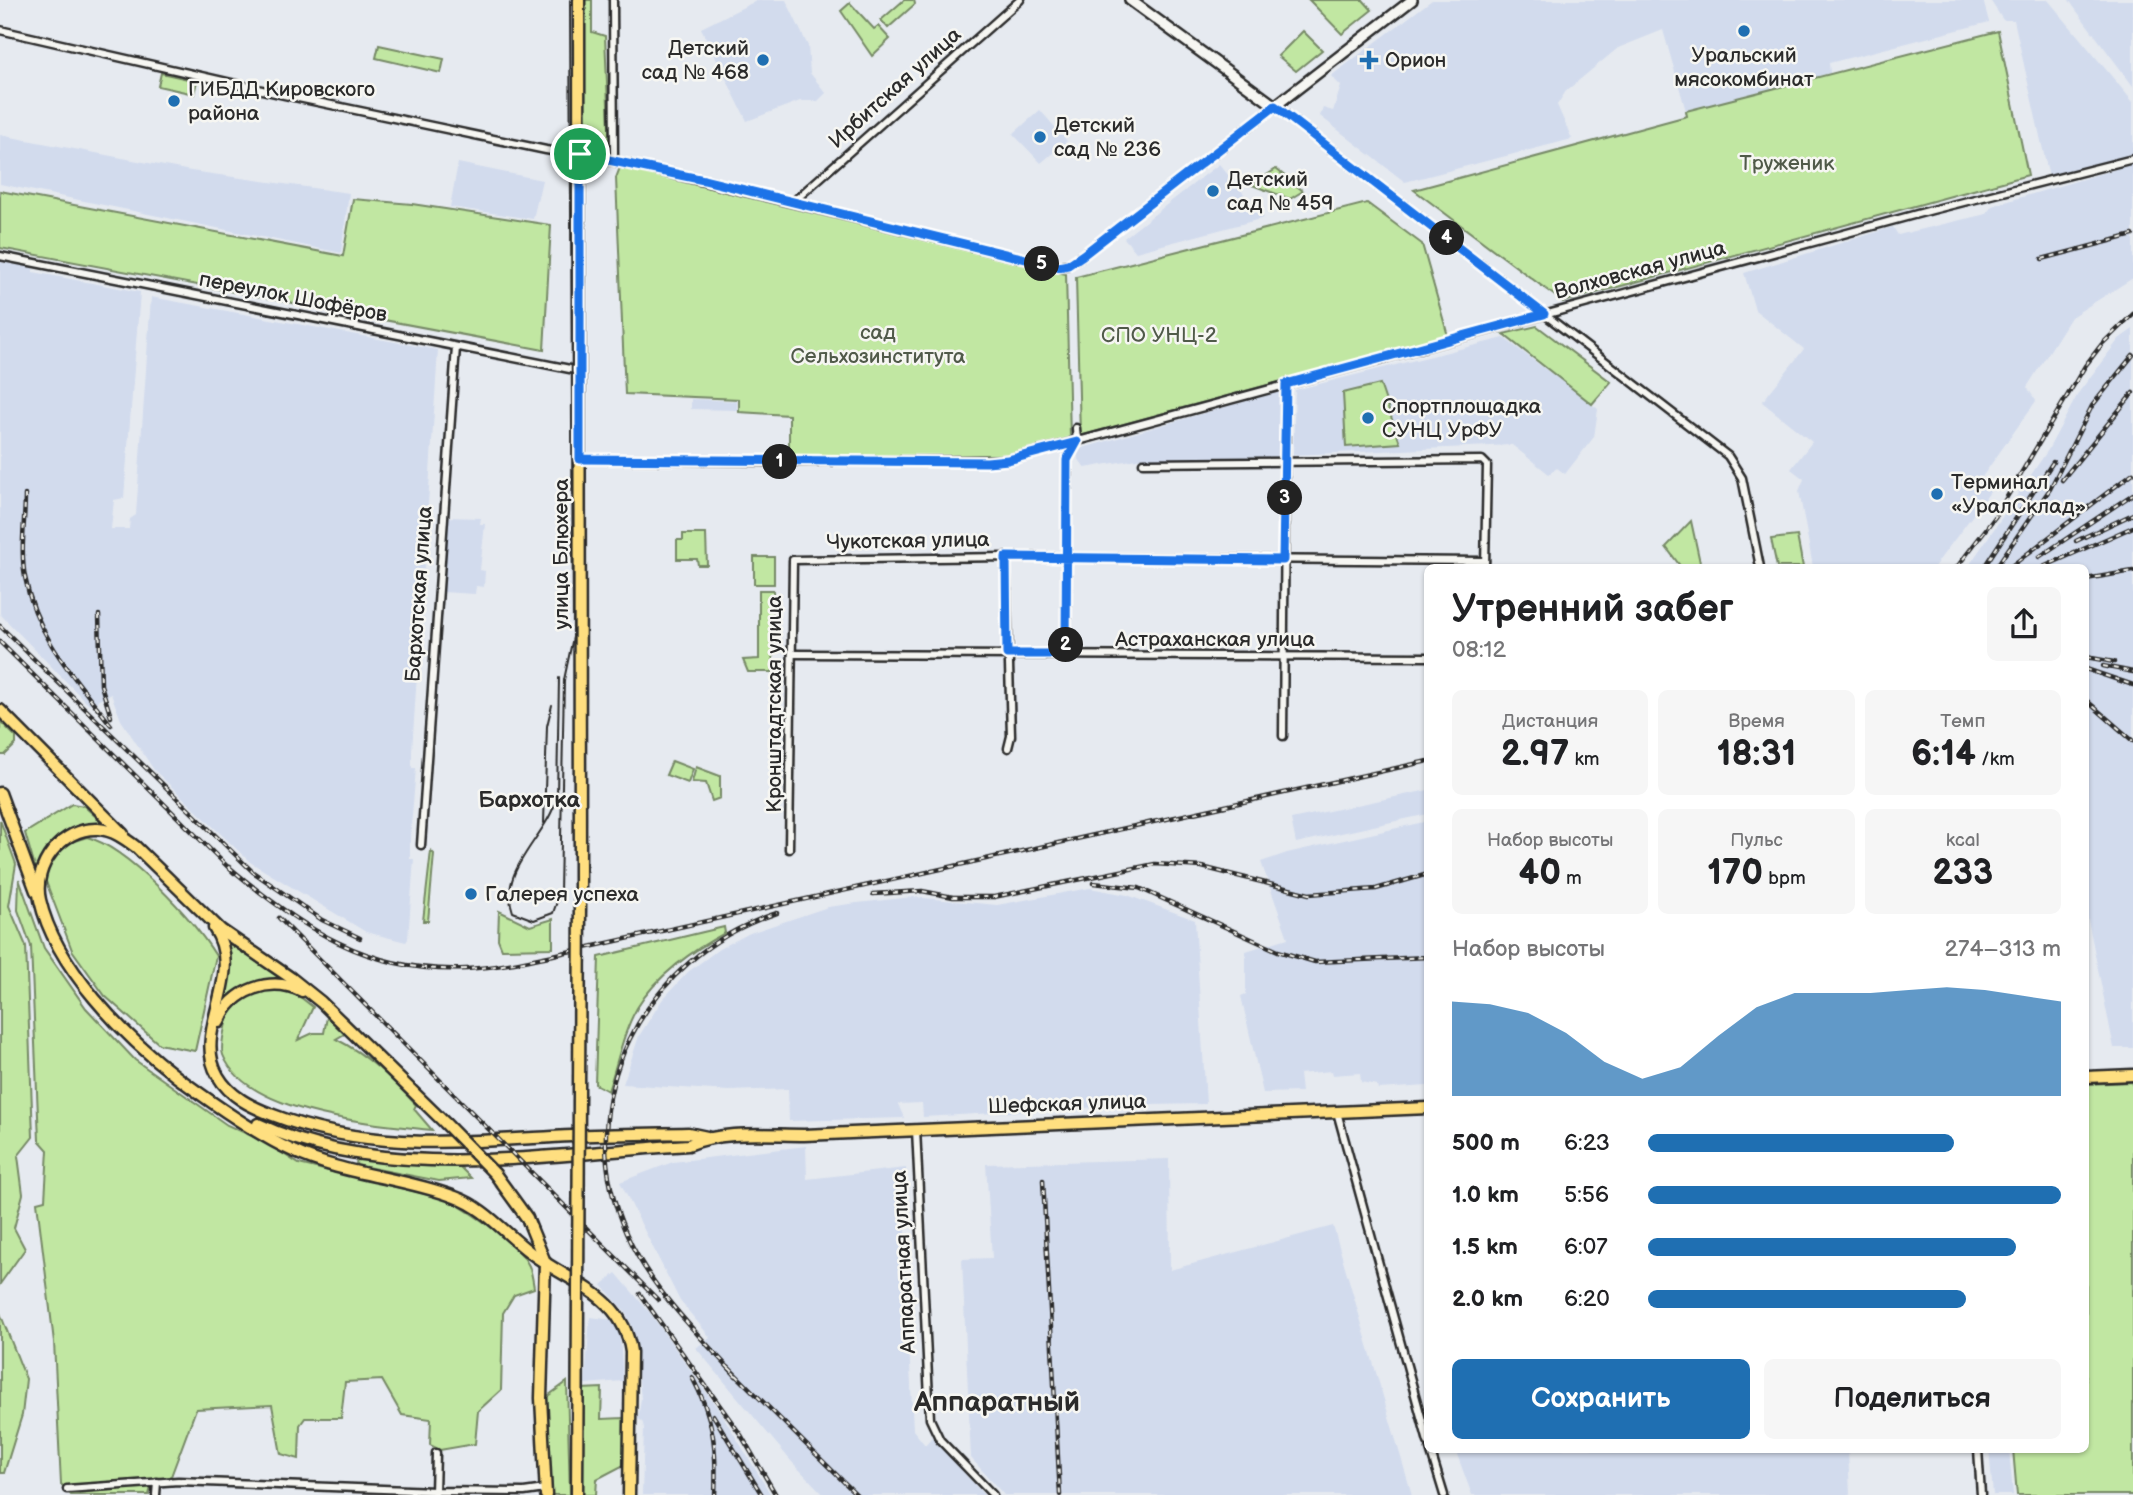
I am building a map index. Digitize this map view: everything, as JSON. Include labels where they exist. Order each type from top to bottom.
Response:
[{"type":"main road","name":"улица Блюхера","points":[[577,1495],[579,0]]},
{"type":"main road","points":[[0,710],[208,919],[321,1002],[495,1174],[527,1218],[545,1262],[541,1398],[545,1492]]},
{"type":"main road","points":[[0,793],[40,901],[73,968],[117,1025],[180,1079],[276,1142],[311,1158],[468,1202],[534,1256],[596,1292],[615,1311],[627,1332],[633,1371],[629,1495]]},
{"type":"main road","points":[[40,901],[38,879],[43,866],[58,845],[72,834],[103,830],[136,847]]},
{"type":"main road","points":[[208,919],[220,937],[227,956],[212,1042],[212,1058],[218,1077],[242,1100],[290,1122],[344,1136],[428,1144],[575,1135],[688,1133],[707,1137]]},
{"type":"main road","points":[[212,1042],[224,1012],[240,995],[256,987],[285,985],[321,1002]]},
{"type":"main road","points":[[2089,1077],[2133,1075]]},
{"type":"main road","name":"Шефская улица","points":[[707,1137],[1424,1108]]},
{"type":"main road","points":[[229,1111],[291,1139],[345,1153],[396,1158],[468,1160],[676,1146],[707,1137]]},
{"type":"street","points":[[613,0],[614,161]]},
{"type":"street","name":"Ирбитская улица","points":[[793,202],[1020,0]]},
{"type":"street","points":[[1130,0],[1142,4],[1734,463],[1742,478],[1759,564]]},
{"type":"street","points":[[0,30],[284,95],[546,150],[633,165],[1035,263],[1068,265],[1412,0]]},
{"type":"street","name":"Волховская улица","points":[[580,459],[1008,460],[1544,314],[2133,159]]},
{"type":"street","name":"переулок Шофёров","points":[[0,256],[580,371]]},
{"type":"street","name":"Бархотская улица","points":[[421,845],[456,347]]},
{"type":"street","points":[[1283,736],[1286,384]]},
{"type":"street","points":[[1066,654],[1067,460],[1077,442],[1076,428]]},
{"type":"street","points":[[1143,463],[1286,463],[1432,458],[1485,461],[1485,564]]},
{"type":"street","points":[[1006,557],[1011,736],[1008,748]]},
{"type":"street","name":"Чукотская улица","points":[[793,560],[1066,557],[1485,564]]},
{"type":"street","name":"Кронштадтская улица","points":[[789,849],[793,560]]},
{"type":"street","name":"Астраханская улица","points":[[792,654],[1424,657]]},
{"type":"street","points":[[1337,1112],[1424,1427]]},
{"type":"street","name":"Аппаратная улица","points":[[916,1129],[930,1419],[940,1440],[993,1495]]},
{"type":"street","points":[[435,1493],[436,1453]]},
{"type":"street","points":[[1431,1453],[1444,1495]]},
{"type":"street","points":[[1978,1453],[1982,1495]]},
{"type":"street","points":[[67,1489],[157,1482],[435,1493],[545,1492]]},
{"type":"street","points":[[156,1495],[157,1482]]},
{"type":"shaded area","name":"Детский сад № 468","points":[[758,0],[786,0],[808,46],[810,73],[826,93],[818,101],[800,101],[747,121],[701,28]]},
{"type":"shaded area","points":[[1432,0],[1983,0],[1989,22],[1829,63],[1830,73],[1686,111],[1663,30],[1618,48],[1566,91],[1557,105],[1572,139],[1405,182],[1320,116],[1323,108],[1333,111],[1341,86],[1331,76]]},
{"type":"shaded area","points":[[1990,0],[2048,0],[2133,102],[2133,155],[2049,177],[2014,20],[2003,20]]},
{"type":"shaded area","points":[[2069,0],[2133,0],[2133,86],[2076,10]]},
{"type":"shaded area","name":"Детский сад № 236","points":[[1040,110],[1067,141],[1041,163],[1013,134]]},
{"type":"shaded area","points":[[0,135],[191,171],[349,193],[341,253],[0,184]]},
{"type":"shaded area","points":[[458,163],[542,180],[533,219],[450,207]]},
{"type":"shaded area","name":"Детский сад № 459","points":[[1219,164],[1264,218],[1136,252],[1124,238]]},
{"type":"shaded area","points":[[2133,164],[2133,278],[2071,317],[2027,387],[2036,401],[1982,477],[1993,488],[1936,564],[1812,564],[1799,491],[1804,479],[1791,469],[1812,442],[1762,402],[1804,349],[1755,310],[1744,273],[1893,227],[1898,235],[1986,214],[1992,206]]},
{"type":"shaded area","points":[[0,262],[33,267],[33,272],[140,292],[124,498],[114,500],[111,529],[129,529],[130,519],[136,515],[151,297],[438,350],[412,751],[412,768],[416,768],[410,859],[414,859],[406,942],[366,932],[250,862],[154,770],[121,720],[111,694],[89,705],[0,614]]},
{"type":"shaded area","points":[[2133,329],[2133,1048],[2114,1048],[2089,925],[2089,564],[1970,564],[2048,450],[2079,392],[2119,339]]},
{"type":"shaded area","points":[[1504,338],[1598,409],[1594,437],[1565,474],[1557,468],[1549,474],[1512,445],[1293,455],[1295,390]]},
{"type":"shaded area","points":[[1284,390],[1282,458],[1143,458],[1085,468],[1078,458],[1076,450]]},
{"type":"shaded area","points":[[691,399],[737,401],[737,410],[691,409]]},
{"type":"shaded area","points":[[446,517],[481,518],[480,524],[485,524],[480,570],[485,571],[484,587],[476,586],[475,594],[442,592]]},
{"type":"shaded area","points":[[1424,791],[1424,815],[1296,843],[1291,819]]},
{"type":"shaded area","points":[[1424,822],[1424,1086],[1378,1089],[1377,1085],[1361,1082],[1360,1073],[1333,1075],[1332,1071],[1299,1074],[1301,1092],[1263,1093],[1241,996],[1246,994],[1246,951],[1288,938],[1261,862],[1287,853]]},
{"type":"shaded area","points":[[1090,888],[1127,895],[1195,920],[1206,1104],[1147,1105],[1138,1096],[1130,1096],[1119,1106],[923,1117],[922,1103],[898,1104],[904,1118],[789,1121],[788,1089],[728,1091],[623,1084],[639,1036],[662,1000],[688,972],[719,949],[750,933],[828,907],[857,903],[913,897],[997,905]]},
{"type":"shaded area","points":[[806,1146],[807,1179],[906,1168],[906,1277],[913,1430],[925,1445],[932,1437],[984,1495],[824,1495],[791,1461],[696,1348],[710,1337],[680,1301],[620,1182],[673,1162]]},
{"type":"shaded area","points":[[1169,1159],[1170,1270],[1333,1226],[1412,1495],[1004,1495],[971,1458],[962,1259],[992,1258],[986,1164]]},
{"type":"shaded area","points":[[616,1273],[650,1313],[723,1416],[771,1495],[642,1495],[644,1428],[642,1421],[638,1419],[641,1398],[633,1328],[626,1313],[602,1285]]},
{"type":"shaded area","points":[[590,1317],[614,1320],[620,1336],[623,1381],[585,1384]]},
{"type":"shaded area","points":[[1456,1453],[1848,1453],[1850,1495],[1472,1495]]},
{"type":"shaded area","points":[[1989,1453],[2009,1453],[2013,1495],[1993,1495]]},
{"type":"green space","points":[[583,0],[592,0],[592,32],[605,36],[610,152],[583,146]]},
{"type":"green space","points":[[904,0],[914,0],[915,4],[888,28],[881,20]]},
{"type":"green space","points":[[1309,0],[1363,0],[1372,10],[1342,34]]},
{"type":"green space","points":[[850,3],[874,29],[878,26],[890,39],[872,56],[841,11]]},
{"type":"green space","points":[[1303,31],[1322,50],[1296,71],[1278,56]]},
{"type":"green space","name":"Труженик","points":[[1998,31],[2028,175],[1563,302],[1414,190],[1687,116],[1686,111]]},
{"type":"green space","points":[[379,45],[444,59],[441,73],[376,58]]},
{"type":"green space","points":[[161,73],[197,81],[194,94],[158,86]]},
{"type":"green space","name":"сад Сельхозинститута","points":[[621,165],[1066,274],[1070,438],[1008,455],[789,458],[789,415],[739,412],[739,399],[625,394],[616,178]]},
{"type":"green space","points":[[1276,169],[1303,191],[1290,199],[1252,185]]},
{"type":"green space","points":[[0,191],[343,256],[353,199],[412,204],[551,225],[544,350],[0,248]]},
{"type":"green space","name":"СПО УНЦ-2","points":[[1367,203],[1422,244],[1448,336],[1080,436],[1076,277]]},
{"type":"green space","points":[[1537,326],[1611,382],[1592,404],[1503,334]]},
{"type":"green space","name":"Спортплощадка СУНЦ УрФУ","points":[[1380,384],[1400,443],[1346,447],[1343,393]]},
{"type":"green space","points":[[1691,521],[1700,564],[1679,564],[1666,547]]},
{"type":"green space","points":[[683,534],[706,534],[707,565],[698,565],[697,559],[677,559],[677,540],[683,540]]},
{"type":"green space","points":[[1797,536],[1802,564],[1776,564],[1771,539]]},
{"type":"green space","points":[[754,557],[774,557],[774,584],[754,584]]},
{"type":"green space","points":[[759,590],[773,590],[773,672],[748,672],[743,660],[759,659]]},
{"type":"green space","points":[[0,721],[16,737],[16,744],[5,755],[0,755]]},
{"type":"green space","points":[[672,761],[693,769],[688,783],[666,775]]},
{"type":"green space","points":[[696,767],[720,776],[720,798],[712,801],[706,783],[692,782]]},
{"type":"green space","points":[[72,804],[84,806],[106,826],[50,848],[36,871],[25,833]]},
{"type":"green space","points":[[0,820],[16,864],[9,906],[26,946],[33,1137],[18,1156],[23,1194],[14,1228],[25,1249],[0,1284]]},
{"type":"green space","points":[[87,837],[121,855],[140,870],[192,923],[216,956],[195,1051],[159,1044],[105,996],[72,950],[45,879],[51,861],[68,843]]},
{"type":"green space","points":[[431,851],[434,854],[428,921],[423,921]]},
{"type":"green space","points":[[19,879],[44,948],[86,1008],[135,1060],[227,1125],[265,1142],[299,1164],[447,1199],[492,1228],[515,1247],[530,1269],[534,1288],[514,1295],[503,1313],[501,1390],[478,1411],[475,1444],[440,1450],[430,1445],[431,1419],[402,1415],[382,1380],[345,1382],[341,1418],[305,1418],[300,1425],[299,1459],[281,1454],[272,1405],[196,1409],[170,1479],[152,1483],[149,1495],[71,1495],[61,1484],[54,1342],[37,1202],[45,1200],[48,1150],[39,1140],[31,946],[18,910]]},
{"type":"green space","points":[[499,911],[530,926],[553,919],[553,948],[502,949],[498,939]]},
{"type":"green space","points":[[724,927],[725,933],[700,947],[654,985],[637,1008],[628,1027],[608,1091],[595,1084],[599,957]]},
{"type":"green space","points":[[221,930],[298,989],[256,987],[221,1016],[226,967]]},
{"type":"green space","points":[[275,988],[299,996],[313,1007],[298,1040],[313,1033],[324,1033],[327,1017],[346,1033],[336,1039],[359,1052],[389,1077],[416,1105],[414,1109],[432,1130],[316,1113],[285,1104],[258,1091],[237,1075],[222,1052],[223,1035],[229,1015],[245,998]]},
{"type":"green space","points":[[2133,1082],[2133,1495],[2017,1495],[2013,1453],[2089,1453],[2089,1084]]},
{"type":"green space","points":[[357,1156],[455,1162],[471,1178],[439,1181],[356,1165]]},
{"type":"green space","points":[[0,1313],[26,1379],[22,1415],[4,1473],[0,1473]]},
{"type":"green space","points":[[567,1382],[570,1495],[551,1495],[545,1398]]},
{"type":"green space","points":[[602,1388],[601,1419],[624,1418],[624,1465],[597,1479],[596,1495],[577,1495],[581,1389]]},
{"type":"tram line","points":[[559,678],[557,797],[552,811],[518,867],[510,896],[513,912],[534,920],[553,913],[560,893],[564,680],[573,637],[570,0]]},
{"type":"tram line","points":[[544,823],[547,726],[552,705]]},
{"type":"railway","points":[[2042,259],[2133,235]]},
{"type":"railway","points":[[1959,564],[1995,517],[2085,366],[2102,344],[2133,314]]},
{"type":"railway","points":[[1998,564],[2050,489],[2092,406],[2133,355]]},
{"type":"railway","points":[[2062,480],[2133,393]]},
{"type":"railway","points":[[1986,564],[2053,462]]},
{"type":"railway","points":[[2014,564],[2133,473]]},
{"type":"railway","points":[[2039,557],[2133,494]]},
{"type":"railway","points":[[25,495],[23,557],[30,599],[59,656],[111,725]]},
{"type":"railway","points":[[2076,541],[2133,514]]},
{"type":"railway","points":[[2050,564],[2133,527]]},
{"type":"railway","points":[[2089,578],[2133,571]]},
{"type":"railway","points":[[99,615],[101,685],[111,717]]},
{"type":"railway","points":[[0,626],[253,872],[322,920],[360,938]]},
{"type":"railway","points":[[0,642],[234,873]]},
{"type":"railway","points":[[2089,658],[2114,662]]},
{"type":"railway","points":[[2103,666],[2133,672]]},
{"type":"railway","points":[[2089,670],[2133,685]]},
{"type":"railway","points":[[2089,703],[2133,741]]},
{"type":"railway","points":[[229,867],[282,909],[310,927],[367,955],[398,964],[432,969],[480,968],[567,952],[1424,762]]},
{"type":"railway","points":[[873,894],[922,891],[953,897],[994,897],[1155,864],[1202,867],[1309,894],[1376,889],[1424,875]]},
{"type":"railway","points":[[1093,883],[1139,888],[1278,951],[1315,962],[1424,957]]},
{"type":"railway","points":[[736,1376],[675,1309],[636,1253],[626,1233],[610,1183],[606,1133],[613,1085],[630,1040],[655,998],[689,963],[730,934],[777,913]]},
{"type":"railway","points":[[279,918],[658,1300]]},
{"type":"railway","points":[[1043,1180],[1060,1495]]},
{"type":"railway","points":[[640,1294],[741,1435],[776,1495]]},
{"type":"railway","points":[[729,1368],[857,1495]]},
{"type":"railway","points":[[692,1377],[705,1406],[712,1434],[715,1495]]},
{"type":"railway","points":[[713,1415],[762,1495]]},
{"type":"place","name":"Уральский мясокомбинат","points":[[1744,31]]},
{"type":"place","name":"Детский сад № 468","points":[[763,60]]},
{"type":"place","name":"Орион","points":[[1369,60]]},
{"type":"place","name":"ГИБДД Кировского района","points":[[174,101]]},
{"type":"place","name":"Детский сад № 236","points":[[1040,137]]},
{"type":"place","name":"Детский сад № 459","points":[[1213,191]]},
{"type":"place","name":"Спортплощадка СУНЦ УрФУ","points":[[1368,418]]},
{"type":"place","name":"Терминал «УралСклад»","points":[[1937,494]]},
{"type":"place","name":"Галерея успеха","points":[[471,894]]},
{"type":"district","name":"Бархотка","points":[[529,800]]},
{"type":"district","name":"Аппаратный","points":[[997,1402]]},
{"type":"route","points":[[580,154],[580,459],[987,462],[1008,460],[1077,442],[1067,460],[1066,508],[1066,557],[1066,654],[1007,654],[1006,557],[1066,557],[1283,560],[1288,393],[1286,384],[1544,314],[1275,106],[1083,255],[1068,265],[1058,267],[704,180],[580,154]]}]
